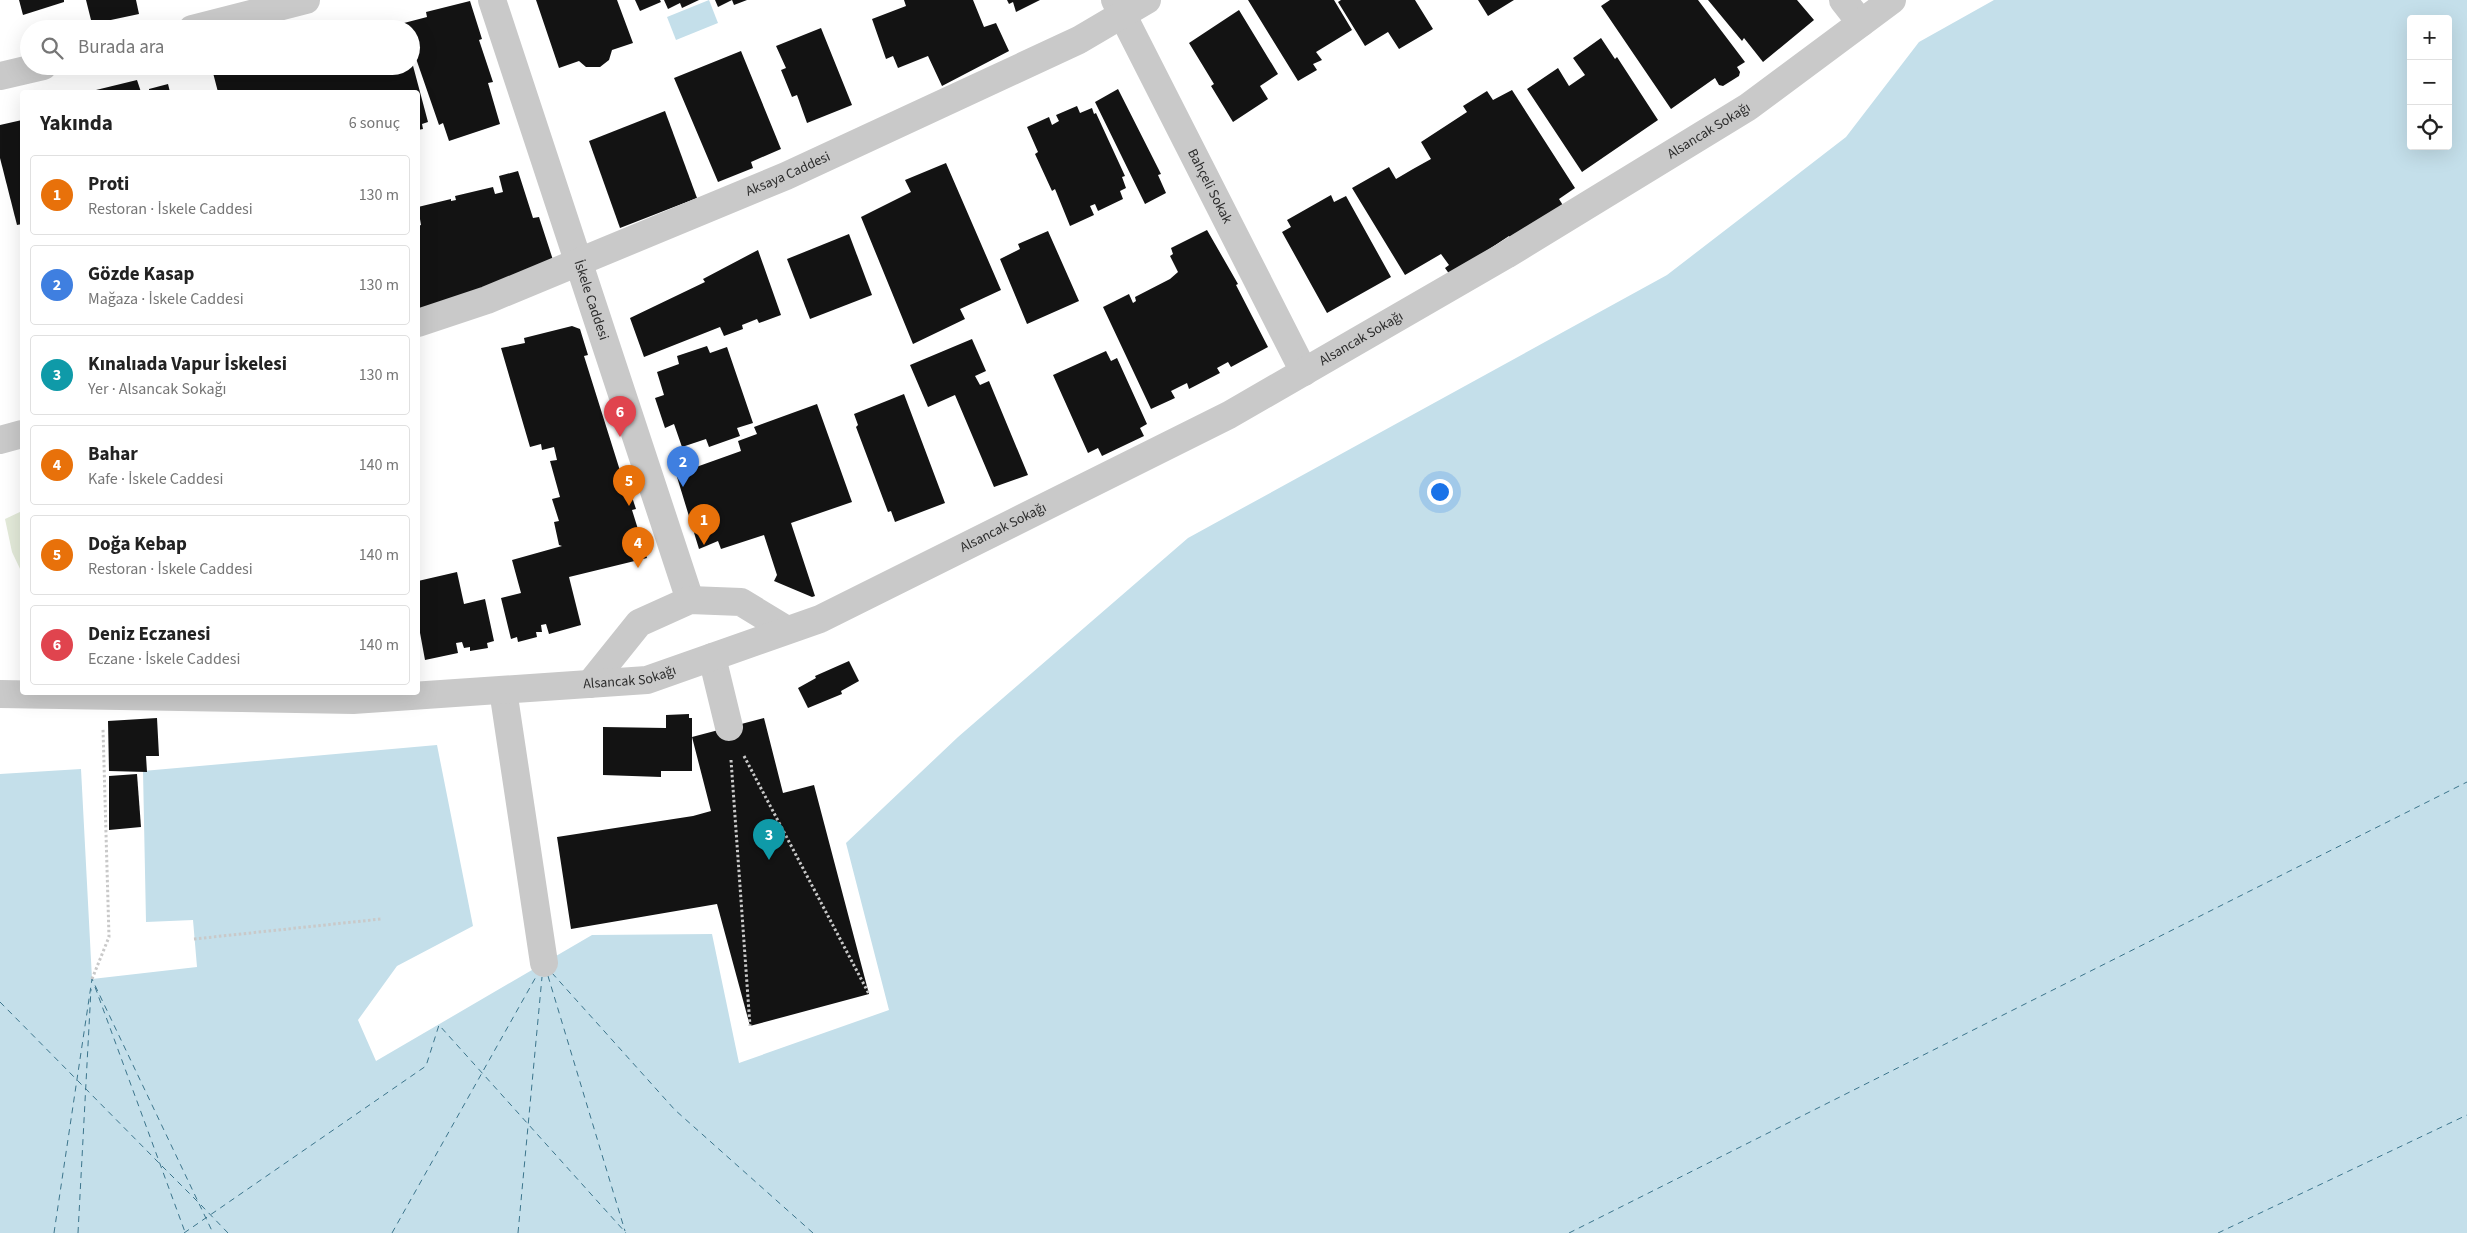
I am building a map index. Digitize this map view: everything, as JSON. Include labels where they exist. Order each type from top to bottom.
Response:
[{"type":"street","points":[[227,20],[306,0]]},
{"type":"street","name":"İskele Caddesi","points":[[492,0],[690,600]]},
{"type":"street","name":"Aksaya Caddesi","points":[[420,322],[486,300],[786,176],[1079,40],[1119,7],[1147,0]]},
{"type":"street","points":[[1843,0],[1861,23]]},
{"type":"street","name":"Alsancak Sokağı","points":[[51,695],[353,700],[647,680],[820,618],[1229,415],[1304,372],[1506,255],[1748,107],[1892,0]]},
{"type":"street","name":"Bahçeli Sokak","points":[[1119,7],[1304,372]]},
{"type":"street","points":[[0,76],[20,71]]},
{"type":"street","points":[[0,440],[20,435]]},
{"type":"street","points":[[590,684],[639,623],[690,600],[742,602],[787,630]]},
{"type":"street","points":[[712,657],[729,727]]},
{"type":"street","points":[[503,690],[544,963]]},
{"type":"street","name":"Alsancak Sokağı","points":[[0,694],[20,694]]},
{"type":"path","points":[[92,979],[109,937],[102,696]]},
{"type":"path","points":[[729,727],[870,994]]},
{"type":"path","points":[[729,727],[750,1026]]},
{"type":"path","points":[[194,938],[381,918]]},
{"type":"green space","points":[[20,512],[20,569],[12,552],[5,519]]},
{"type":"water","points":[[709,0],[718,23],[676,40],[667,17]]},
{"type":"water","points":[[1994,0],[2467,0],[2467,1233],[0,1233],[0,774],[81,769],[92,979],[197,967],[193,920],[146,922],[143,771],[437,745],[473,926],[397,966],[358,1020],[376,1061],[592,935],[712,934],[739,1063],[889,1010],[846,843],[958,737],[1188,538],[1667,275],[1846,137],[1919,42]]},
{"type":"building","points":[[19,0],[64,0],[64,2],[23,15]]},
{"type":"building","points":[[86,0],[136,0],[139,14],[111,20],[91,20]]},
{"type":"building","points":[[536,0],[617,0],[633,43],[612,50],[609,60],[600,67],[586,67],[579,61],[559,68]]},
{"type":"building","points":[[635,0],[660,0],[661,2],[640,11]]},
{"type":"building","points":[[664,0],[699,0],[682,8],[680,3],[668,9]]},
{"type":"building","points":[[715,0],[732,0],[718,7]]},
{"type":"building","points":[[732,0],[747,0],[734,5]]},
{"type":"building","points":[[904,0],[973,0],[984,27],[996,23],[1009,51],[942,86],[928,56],[898,68],[893,56],[886,59],[872,19],[906,6]]},
{"type":"building","points":[[1007,0],[1040,0],[1016,12],[1013,2],[1009,4]]},
{"type":"building","points":[[1248,0],[1334,0],[1352,30],[1316,52],[1322,60],[1313,64],[1317,70],[1298,81]]},
{"type":"building","points":[[1341,0],[1415,0],[1433,29],[1399,49],[1388,32],[1365,46],[1338,2]]},
{"type":"building","points":[[1478,0],[1514,0],[1488,16]]},
{"type":"building","points":[[1610,0],[1698,0],[1745,62],[1737,67],[1740,72],[1739,76],[1723,86],[1719,85],[1715,78],[1671,109],[1601,6]]},
{"type":"building","points":[[1708,0],[1797,0],[1814,20],[1763,62],[1744,38],[1742,41]]},
{"type":"building","points":[[470,1],[482,39],[479,40],[493,82],[488,83],[500,124],[449,141],[443,123],[439,125],[420,70],[420,20],[416,20],[427,17],[426,12]]},
{"type":"building","points":[[1239,10],[1278,74],[1260,86],[1268,99],[1233,122],[1211,86],[1214,84],[1189,43]]},
{"type":"building","points":[[821,28],[852,105],[807,123],[797,95],[792,97],[781,70],[786,68],[776,46]]},
{"type":"building","points":[[1601,38],[1615,59],[1617,57],[1658,120],[1582,172],[1527,89],[1558,68],[1569,86],[1585,75],[1573,58]]},
{"type":"building","points":[[741,51],[781,149],[751,162],[753,168],[718,182],[674,78]]},
{"type":"building","points":[[214,75],[415,75],[419,90],[217,90]]},
{"type":"building","points":[[137,80],[140,90],[96,90]]},
{"type":"building","points":[[168,84],[170,90],[149,90]]},
{"type":"building","points":[[1118,89],[1161,174],[1158,175],[1166,193],[1145,204],[1095,102]]},
{"type":"building","points":[[1512,90],[1575,188],[1559,199],[1564,207],[1514,244],[1509,236],[1450,275],[1445,268],[1449,265],[1441,254],[1405,275],[1352,188],[1389,167],[1396,179],[1431,159],[1421,142],[1467,112],[1463,106],[1487,91],[1493,100]]},
{"type":"building","points":[[420,92],[428,122],[422,124],[423,129],[420,130]]},
{"type":"building","points":[[1077,106],[1080,113],[1092,108],[1094,114],[1096,113],[1125,176],[1122,177],[1126,188],[1120,191],[1123,199],[1098,211],[1095,204],[1090,206],[1094,215],[1070,226],[1055,189],[1052,191],[1035,154],[1038,152],[1027,127],[1049,117],[1052,125],[1059,121],[1056,115]]},
{"type":"building","points":[[665,111],[697,198],[620,228],[589,141]]},
{"type":"building","points":[[20,120],[20,224],[17,225],[0,158],[0,125]]},
{"type":"building","points":[[946,163],[1001,290],[960,309],[965,319],[913,344],[861,217],[911,192],[905,180]]},
{"type":"building","points":[[518,171],[533,218],[539,217],[553,260],[420,313],[420,207],[451,199],[451,201],[456,200],[455,196],[493,187],[495,194],[503,192],[499,176]]},
{"type":"building","points":[[1331,195],[1334,202],[1346,196],[1391,277],[1327,313],[1282,232],[1291,227],[1287,220]]},
{"type":"building","points":[[1207,230],[1238,284],[1236,285],[1268,347],[1231,367],[1228,362],[1217,368],[1220,373],[1189,389],[1187,383],[1171,391],[1175,398],[1151,409],[1103,307],[1129,294],[1133,303],[1136,301],[1135,297],[1170,279],[1178,272],[1170,256],[1173,254],[1171,248]]},
{"type":"building","points":[[1048,231],[1079,301],[1027,324],[1000,259],[1020,249],[1018,244]]},
{"type":"building","points":[[849,234],[872,295],[810,319],[787,259]]},
{"type":"building","points":[[758,250],[781,315],[759,323],[757,319],[742,325],[743,329],[724,336],[720,327],[644,357],[630,318],[705,282],[703,279]]},
{"type":"building","points":[[572,326],[580,329],[588,355],[584,356],[622,477],[625,476],[636,509],[632,510],[647,558],[569,577],[581,625],[549,634],[546,624],[541,625],[542,632],[536,632],[537,637],[518,642],[517,637],[511,639],[501,598],[521,593],[512,560],[562,546],[559,545],[554,522],[559,521],[552,499],[560,497],[550,461],[557,460],[554,447],[542,450],[541,444],[530,447],[501,348],[525,343],[524,338]]},
{"type":"building","points":[[972,339],[986,371],[975,376],[980,385],[989,381],[1028,475],[994,487],[955,395],[928,407],[910,365]]},
{"type":"building","points":[[707,346],[710,353],[727,347],[753,423],[737,428],[740,436],[709,447],[706,439],[682,447],[674,424],[665,428],[655,398],[664,395],[657,372],[679,364],[677,356]]},
{"type":"building","points":[[1106,351],[1111,361],[1117,358],[1147,424],[1140,428],[1144,436],[1102,456],[1098,448],[1088,453],[1053,375]]},
{"type":"building","points":[[904,394],[945,503],[895,522],[891,511],[888,512],[856,427],[858,425],[854,414]]},
{"type":"building","points":[[817,404],[852,502],[791,523],[815,596],[812,597],[774,581],[777,575],[764,535],[721,549],[718,541],[699,549],[677,477],[696,470],[695,468],[699,466],[741,451],[738,441],[757,434],[754,427]]},
{"type":"building","points":[[457,572],[464,604],[485,599],[494,641],[487,643],[488,648],[470,651],[470,647],[464,648],[462,642],[456,643],[458,653],[425,660],[420,633],[420,581]]},
{"type":"building","points":[[849,661],[859,681],[841,691],[842,694],[808,708],[798,688],[816,678],[815,676]]},
{"type":"building","points":[[689,714],[689,718],[692,718],[692,771],[661,771],[661,777],[603,775],[603,727],[666,728],[666,715]]},
{"type":"building","points":[[157,718],[159,756],[146,756],[147,772],[109,771],[108,721]]},
{"type":"building","points":[[764,718],[783,793],[814,785],[869,994],[750,1026],[717,904],[571,929],[557,837],[693,816],[711,811],[692,737]]},
{"type":"building","points":[[137,774],[141,827],[109,830],[109,776]]},
{"type":"ferry route","points":[[1569,1233],[2467,782]]},
{"type":"ferry route","points":[[552,973],[675,1110],[813,1233]]},
{"type":"ferry route","points":[[392,1233],[537,975]]},
{"type":"ferry route","points":[[548,976],[625,1231]]},
{"type":"ferry route","points":[[518,1233],[542,977]]},
{"type":"ferry route","points":[[54,1233],[92,979],[213,1233]]},
{"type":"ferry route","points":[[95,987],[185,1232]]},
{"type":"ferry route","points":[[78,1233],[91,989]]},
{"type":"ferry route","points":[[0,1002],[159,1163]]},
{"type":"ferry route","points":[[184,1233],[426,1066],[439,1025],[626,1233]]},
{"type":"ferry route","points":[[2218,1233],[2467,1115]]},
{"type":"ferry route","points":[[162,1166],[198,1202]]},
{"type":"ferry route","points":[[201,1205],[228,1233]]},
{"type":"place","name":"Deniz Eczanesi","points":[[620,437]]},
{"type":"place","name":"Gözde Kasap","points":[[683,487]]},
{"type":"place","name":"Doğa Kebap","points":[[629,506]]},
{"type":"place","name":"Proti","points":[[704,545]]},
{"type":"place","name":"Bahar","points":[[638,568]]},
{"type":"place","name":"Kınalıada Vapur İskelesi","points":[[769,860]]}]
